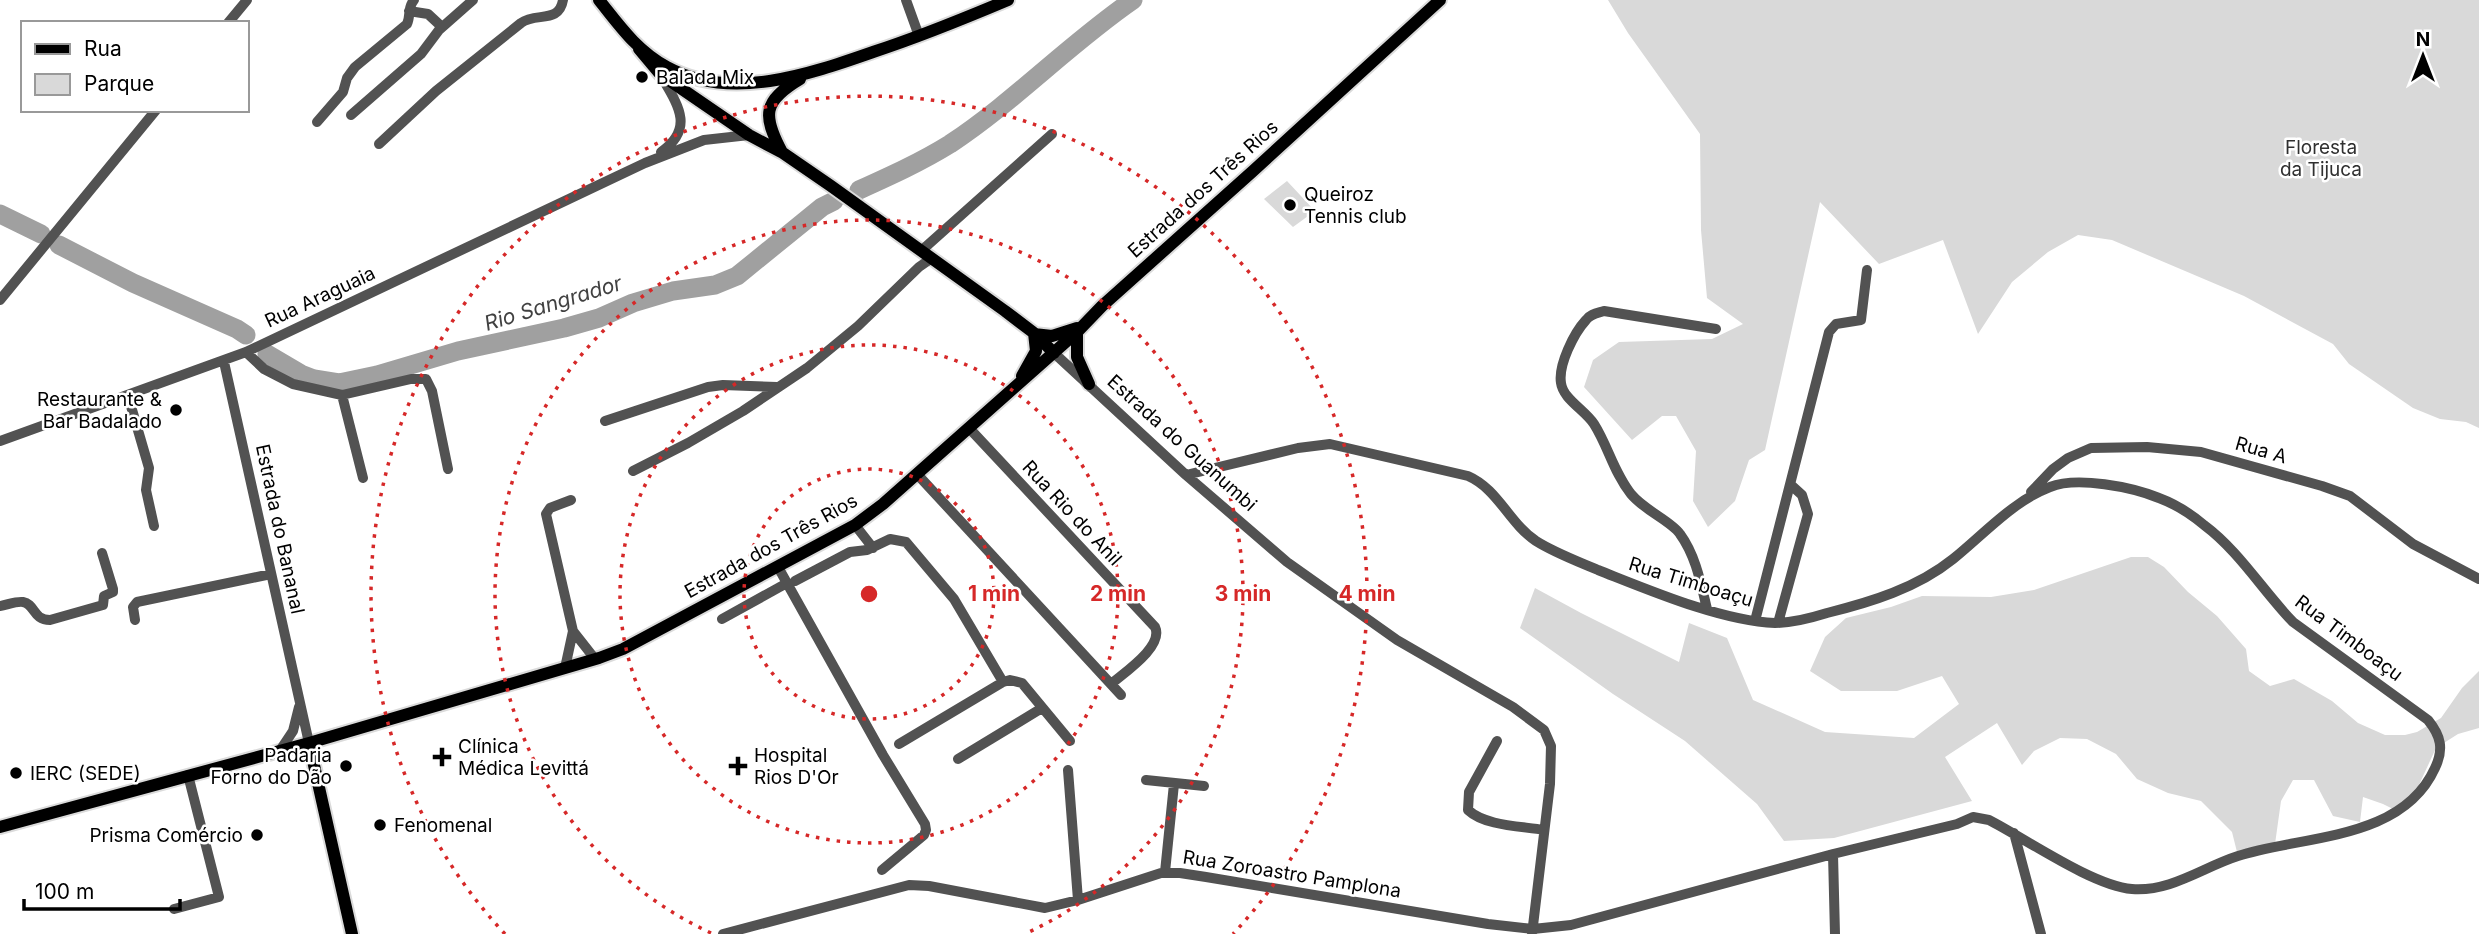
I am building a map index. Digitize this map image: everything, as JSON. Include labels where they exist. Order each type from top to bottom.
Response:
[{"type":"main road","name":"Estrada do Guanumbi","points":[[599,0],[660,74],[749,135],[783,153],[927,254],[1034,334],[1054,353]]},
{"type":"main road","points":[[639,49],[677,72],[716,82],[746,83],[806,75],[919,36],[1008,0]]},
{"type":"main road","name":"Estrada dos Três Rios","points":[[0,827],[309,743],[595,659],[622,649],[855,526],[1054,353],[1102,306],[1440,0]]},
{"type":"main road","points":[[783,153],[772,133],[769,108],[772,100],[783,89],[806,75]]},
{"type":"main road","points":[[1017,385],[1034,356],[1034,334],[1061,335],[1080,329],[1077,357],[1089,384]]},
{"type":"main road","name":"Estrada do Bananal","points":[[309,743],[352,934]]},
{"type":"street","points":[[230,21],[247,0]]},
{"type":"street","points":[[351,115],[421,54],[442,27],[473,0]]},
{"type":"street","points":[[379,144],[436,92],[521,23],[533,17],[558,13],[563,0]]},
{"type":"street","points":[[906,0],[919,36]]},
{"type":"street","points":[[317,122],[343,92],[347,78],[355,67],[407,24],[411,5],[428,14],[442,27]]},
{"type":"street","name":"Rua Araguaia","points":[[645,163],[677,138],[681,127],[679,109],[660,74]]},
{"type":"street","points":[[0,300],[154,112]]},
{"type":"street","points":[[633,471],[743,411],[832,350],[1052,134]]},
{"type":"street","name":"Rua Araguaia","points":[[0,441],[224,362],[645,163],[704,139],[749,135]]},
{"type":"street","points":[[1755,621],[1829,332],[1836,324],[1857,323],[1861,320],[1867,270]]},
{"type":"street","points":[[1707,609],[1698,571],[1681,534],[1646,510],[1632,495],[1621,480],[1594,424],[1562,389],[1560,380],[1566,353],[1587,318],[1594,314],[1604,311],[1716,329]]},
{"type":"street","points":[[246,352],[264,369],[293,384],[342,395],[411,379],[426,380],[432,391],[448,469]]},
{"type":"street","name":"Estrada do Guanumbi","points":[[1054,353],[1186,475],[1287,562],[1396,640],[1513,707],[1544,730],[1551,746],[1550,784],[1532,931]]},
{"type":"street","name":"Estrada do Bananal","points":[[224,362],[309,743]]},
{"type":"street","points":[[605,421],[708,387],[777,387]]},
{"type":"street","points":[[342,395],[363,478]]},
{"type":"street","points":[[128,396],[149,468],[146,490],[154,526]]},
{"type":"street","name":"Rua Rio do Anil","points":[[969,428],[1155,627],[1157,640],[1151,648],[1111,684]]},
{"type":"street","name":"Rua Timboaçu","points":[[1186,475],[1331,444],[1468,476],[1486,485],[1521,528],[1557,553],[1631,583],[1707,609],[1755,621],[1778,623],[1807,619],[1877,599],[1929,576],[2025,499],[2051,486],[2095,484],[2159,498],[2206,526],[2229,548],[2293,622],[2416,710],[2436,729],[2441,740],[2440,756],[2426,786],[2395,813],[2350,831],[2239,856],[2165,886],[2135,889],[2105,881],[2085,873],[1989,820],[1973,817],[1957,824],[1833,854],[1571,925],[1532,931]]},
{"type":"street","name":"Rua A","points":[[2025,499],[2053,469],[2068,458],[2091,448],[2147,447],[2201,452],[2322,485],[2350,496],[2413,544],[2479,579]]},
{"type":"street","points":[[917,474],[1121,695]]},
{"type":"street","points":[[1778,623],[1808,514],[1802,495],[1791,485]]},
{"type":"street","points":[[571,500],[550,508],[546,514],[573,631],[595,659]]},
{"type":"street","points":[[855,526],[873,548]]},
{"type":"street","points":[[722,619],[850,552],[873,548],[890,540],[906,542],[954,599],[1003,682]]},
{"type":"street","points":[[0,606],[22,601],[30,605],[43,620],[50,620],[103,605],[104,596],[113,592],[113,589],[102,553]]},
{"type":"street","points":[[778,567],[791,582],[883,755],[925,824],[924,835],[882,870]]},
{"type":"street","points":[[135,620],[133,607],[137,601],[271,574]]},
{"type":"street","points":[[565,668],[573,631]]},
{"type":"street","points":[[899,744],[1010,680],[1022,683],[1070,741]]},
{"type":"street","points":[[281,749],[293,731],[300,704]]},
{"type":"street","points":[[958,759],[1042,708]]},
{"type":"street","points":[[1497,741],[1469,792],[1468,810],[1475,816],[1544,830]]},
{"type":"street","points":[[1068,771],[1078,900]]},
{"type":"street","points":[[174,909],[219,897],[188,775]]},
{"type":"street","points":[[1146,780],[1204,786]]},
{"type":"street","points":[[1165,873],[1174,784]]},
{"type":"street","points":[[2014,833],[2041,934]]},
{"type":"street","points":[[1833,854],[1835,934]]},
{"type":"street","name":"Rua Zoroastro Pamplona","points":[[723,934],[909,885],[929,886],[1045,908],[1165,873],[1206,877],[1532,931]]},
{"type":"green space","name":"Floresta da Tijuca","points":[[1608,0],[2479,0],[2479,428],[2466,422],[2440,419],[2413,408],[2349,364],[2333,344],[2244,296],[2112,240],[2078,235],[2048,252],[2012,282],[1978,334],[1943,240],[1879,264],[1820,202],[1765,450],[1749,460],[1735,501],[1708,527],[1693,501],[1696,451],[1676,416],[1662,416],[1632,440],[1584,387],[1593,360],[1619,342],[1712,339],[1743,324],[1707,298],[1701,230],[1700,134],[1628,33]]},
{"type":"green space","name":"Queiroz Tennis club","points":[[1287,181],[1315,211],[1293,227],[1264,199]]},
{"type":"green space","points":[[2131,557],[2148,557],[2164,567],[2217,616],[2246,649],[2249,671],[2270,686],[2294,679],[2332,701],[2358,723],[2385,735],[2405,735],[2417,732],[2441,718],[2462,688],[2479,671],[2479,728],[2458,734],[2436,748],[2412,800],[2397,811],[2363,797],[2360,822],[2333,816],[2314,780],[2293,780],[2281,801],[2275,844],[2237,852],[2232,832],[2201,801],[2168,793],[2137,779],[2116,754],[2087,739],[2060,738],[2034,751],[2022,765],[1997,723],[1945,757],[1972,801],[1834,838],[1784,841],[1757,804],[1685,741],[1520,628],[1535,588],[1679,662],[1689,623],[1727,638],[1753,700],[1825,732],[1914,738],[1959,704],[1942,676],[1897,691],[1841,691],[1810,671],[1825,637],[1846,618],[1922,596],[1991,597],[2034,590]]},
{"type":"waterway","name":"Rio Sangrador","points":[[859,190],[950,144],[997,110],[1133,0]]},
{"type":"waterway","name":"Rio Sangrador","points":[[267,354],[301,374],[339,383],[377,375],[458,351],[564,328],[599,318],[633,303],[673,291],[715,285],[737,276],[822,207],[834,201]]},
{"type":"waterway","name":"Rio Sangrador","points":[[0,214],[41,234]]},
{"type":"waterway","name":"Rio Sangrador","points":[[59,245],[133,283],[246,335]]},
{"type":"place","name":"Balada Mix","points":[[642,77]]},
{"type":"place","name":"Queiroz Tennis club","points":[[1290,205]]},
{"type":"place","name":"Restaurante & Bar Badalado","points":[[176,410]]},
{"type":"place","name":"Clínica Médica Levittá","points":[[442,757]]},
{"type":"place","name":"Padaria Forno do Dão","points":[[346,766]]},
{"type":"place","name":"Hospital Rios D'Or","points":[[738,766]]},
{"type":"place","name":"IERC (SEDE)","points":[[16,773]]},
{"type":"place","name":"Fenomenal","points":[[380,825]]},
{"type":"place","name":"Prisma Comércio","points":[[257,835]]}]
